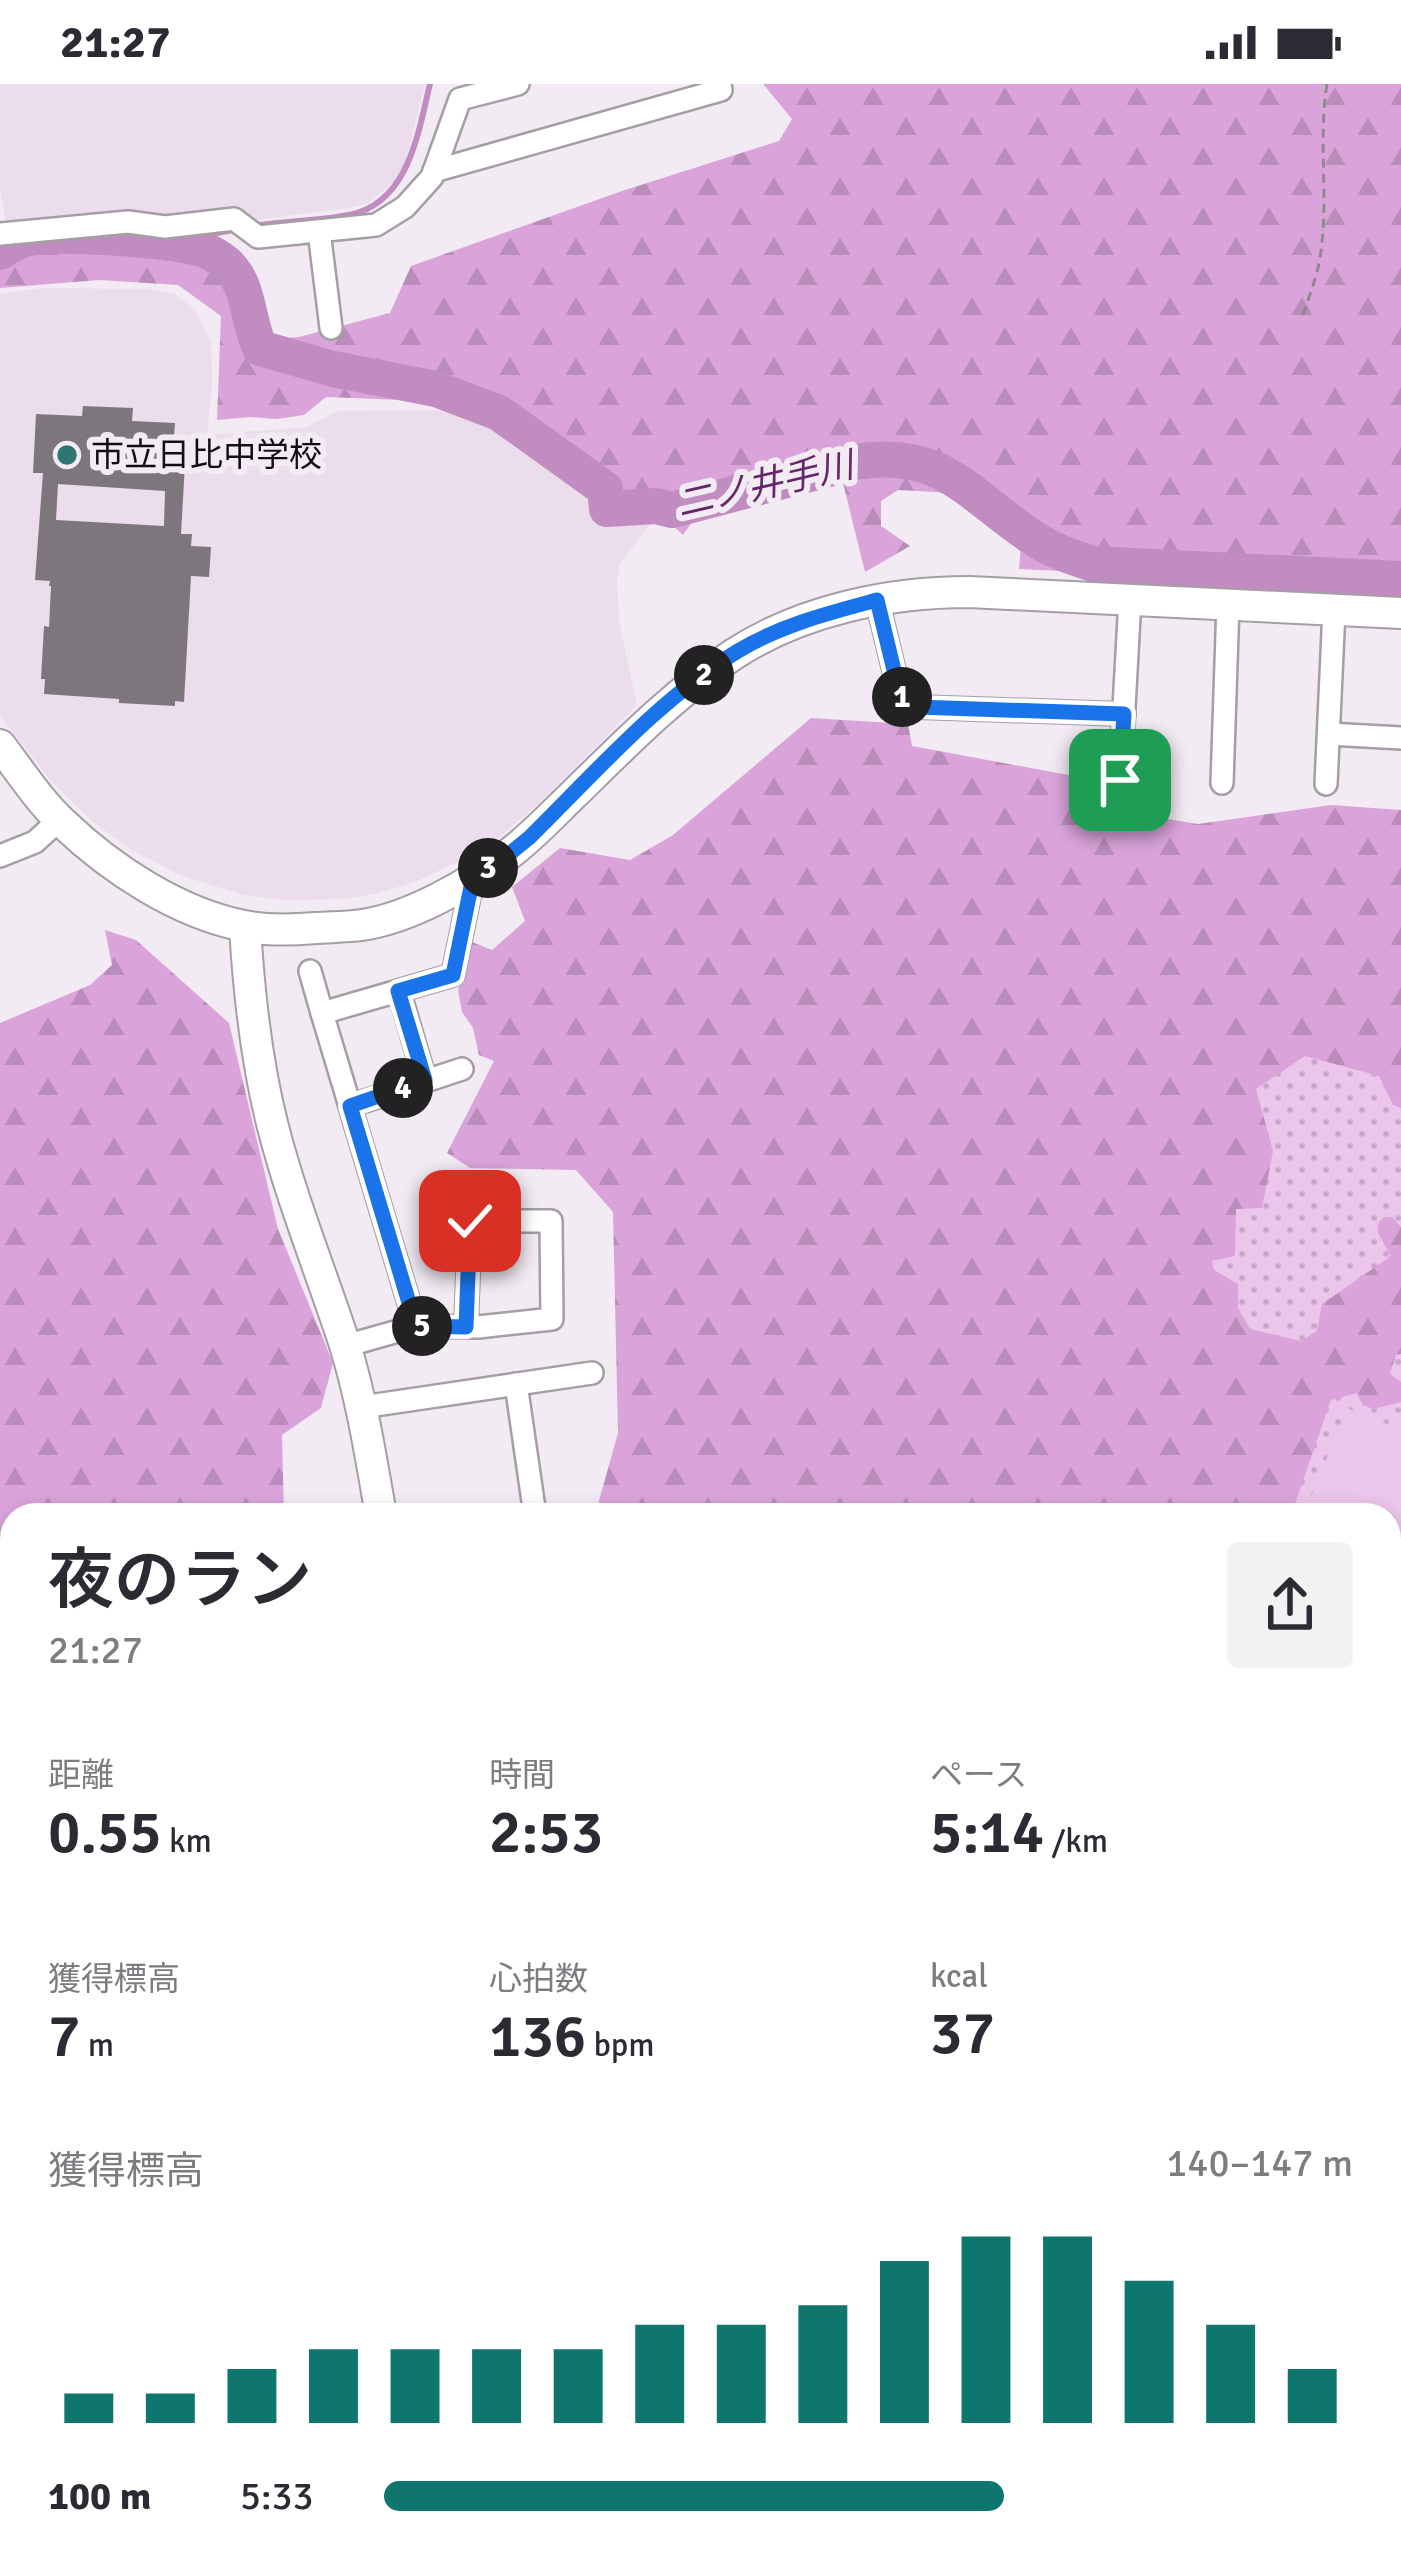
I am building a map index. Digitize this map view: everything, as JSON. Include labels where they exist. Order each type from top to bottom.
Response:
[{"type":"street","points":[[1,232],[128,222],[165,227],[234,219],[258,238],[376,224],[405,208],[432,177],[460,99],[518,84]]},
{"type":"street","points":[[434,171],[721,91],[720,84]]},
{"type":"street","points":[[319,231],[331,328]]},
{"type":"street","points":[[0,745],[59,820],[91,848],[204,915],[245,927],[285,930],[364,925],[401,915],[508,855],[657,713],[737,652],[820,614],[927,592],[1401,613]]},
{"type":"street","points":[[1120,780],[1130,599]]},
{"type":"street","points":[[877,600],[900,695],[917,707],[1124,714]]},
{"type":"street","points":[[1222,783],[1228,604]]},
{"type":"street","points":[[1326,784],[1334,610]]},
{"type":"street","points":[[1329,734],[1401,738]]},
{"type":"street","points":[[0,856],[34,842],[59,820]]},
{"type":"street","points":[[322,1012],[453,975],[473,877]]},
{"type":"street","points":[[245,927],[250,1013],[272,1121],[345,1346],[362,1407],[379,1503]]},
{"type":"street","points":[[310,971],[416,1326]]},
{"type":"street","points":[[398,991],[425,1080]]},
{"type":"street","points":[[350,1106],[462,1069]]},
{"type":"street","points":[[345,1346],[416,1326],[466,1327],[551,1319],[551,1221],[470,1221],[466,1327]]},
{"type":"street","points":[[362,1407],[592,1372]]},
{"type":"street","points":[[516,1384],[533,1503]]},
{"type":"path","points":[[1304,315],[1318,266],[1327,84]]},
{"type":"shaded area","points":[[0,84],[425,84],[396,180],[368,203],[253,220],[164,221],[82,213],[11,226],[0,190]]},
{"type":"shaded area","points":[[41,288],[148,289],[174,293],[196,311],[211,342],[207,435],[306,427],[339,411],[471,410],[599,503],[597,513],[652,513],[652,522],[620,564],[617,581],[619,621],[637,705],[501,836],[462,860],[379,893],[282,900],[244,895],[182,876],[131,850],[52,782],[0,716],[0,294]]},
{"type":"shaded area","points":[[1401,999],[1401,1503],[1110,1503],[1191,1116]]},
{"type":"shaded area","points":[[1347,1408],[1401,1430],[1401,1503],[1309,1503]]},
{"type":"green space","points":[[763,84],[1401,84],[1401,587],[1019,569],[1023,523],[953,493],[898,490],[881,501],[881,526],[910,546],[865,572],[843,483],[693,521],[683,535],[661,515],[621,495],[503,404],[326,397],[304,415],[217,420],[221,316],[178,285],[99,280],[0,288],[0,254],[31,246],[180,252],[220,269],[238,301],[247,341],[299,337],[390,313],[411,266],[779,141],[792,119]]},
{"type":"green space","points":[[811,718],[908,724],[912,746],[1079,777],[1143,815],[1198,824],[1331,805],[1401,810],[1401,1108],[1393,1105],[1379,1076],[1305,1056],[1256,1089],[1273,1151],[1262,1208],[1236,1209],[1235,1256],[1212,1261],[1214,1270],[1238,1284],[1238,1308],[1250,1329],[1301,1341],[1317,1331],[1322,1304],[1391,1256],[1378,1233],[1378,1223],[1392,1217],[1401,1227],[1401,1354],[1396,1355],[1390,1374],[1401,1382],[1401,1402],[1373,1409],[1363,1405],[1357,1393],[1331,1400],[1295,1503],[598,1503],[618,1433],[613,1212],[576,1170],[470,1168],[447,1153],[494,1061],[479,1055],[458,990],[472,942],[492,950],[525,921],[512,887],[560,848],[630,860],[673,835]]},
{"type":"green space","points":[[105,930],[136,940],[229,1023],[278,1229],[333,1363],[321,1408],[282,1435],[284,1503],[0,1503],[0,1023],[90,985],[112,965]]},
{"type":"building","points":[[83,406],[133,408],[132,421],[175,423],[172,463],[185,464],[181,534],[192,534],[191,546],[211,547],[209,577],[191,576],[184,702],[175,701],[175,706],[44,694],[44,626],[49,627],[51,586],[50,581],[35,580],[43,473],[33,473],[36,414],[82,416]],"holes":[[[58,484],[165,491],[164,526],[56,520]]]},
{"type":"waterway","points":[[253,226],[349,215],[385,196],[408,163],[430,84]]},
{"type":"waterway","points":[[180,245],[234,230]]},
{"type":"waterway","name":"二ノ井手川","points":[[0,252],[25,239],[62,236],[205,250],[226,263],[240,281],[260,348],[333,369],[436,389],[499,413],[605,489],[607,509],[656,506],[672,510],[855,462],[885,459],[933,468],[1039,542],[1093,564],[1401,579]]},
{"type":"place","name":"市立日比中学校","points":[[67,455]]},
{"type":"route","points":[[470,1221],[466,1327],[416,1326],[350,1106],[425,1080],[398,991],[453,975],[473,877],[530,837],[657,713],[737,652],[820,614],[877,600],[900,695],[917,707],[1124,714],[1120,780]]}]
